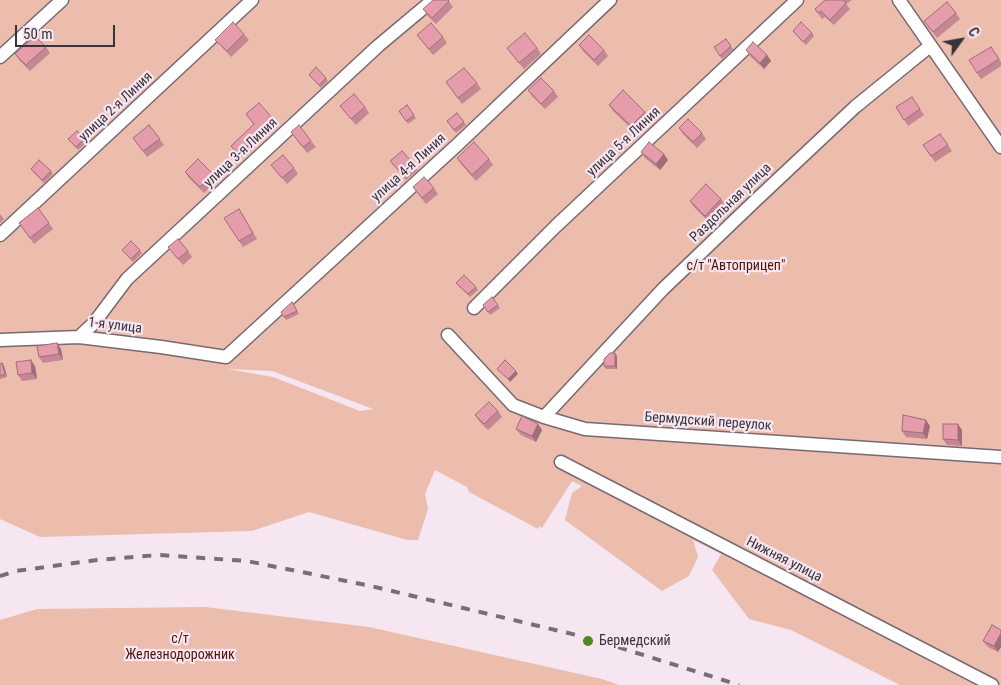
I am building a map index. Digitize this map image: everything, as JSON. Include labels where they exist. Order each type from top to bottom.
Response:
[{"type":"street","points":[[0,57],[62,0]]},
{"type":"street","name":"улица 2-я Линия","points":[[0,236],[252,0]]},
{"type":"street","name":"улица 3-я Линия","points":[[79,337],[94,323],[127,279],[378,46],[433,0]]},
{"type":"street","name":"улица 4-я Линия","points":[[226,357],[464,139],[610,0]]},
{"type":"street","name":"улица 5-я Линия","points":[[474,308],[556,226],[797,0]]},
{"type":"street","points":[[899,0],[1001,147]]},
{"type":"street","name":"Раздольная улица","points":[[544,417],[663,289],[856,107],[930,46]]},
{"type":"street","name":"Бермудский переулок","points":[[448,335],[513,405],[544,417],[586,429],[1001,458]]},
{"type":"street","name":"1-я улица","points":[[0,340],[79,337],[226,357]]},
{"type":"street","name":"Нижняя улица","points":[[561,462],[992,685]]},
{"type":"green space","name":"с/т \"Автоприцеп\"","points":[[0,0],[1001,0],[1001,685],[900,685],[791,630],[749,619],[712,570],[721,554],[693,540],[698,557],[689,576],[662,591],[565,520],[572,493],[582,486],[572,481],[542,528],[539,526],[538,529],[469,492],[467,487],[435,470],[425,494],[428,509],[418,540],[407,540],[309,512],[252,531],[40,537],[0,519]],"holes":[[[227,369],[272,371],[373,409],[360,411],[273,377]]]},
{"type":"green space","name":"с/т Железнодорожник","points":[[205,607],[369,627],[602,679],[619,685],[0,685],[0,620],[37,609]]},
{"type":"building","points":[[433,0],[449,1],[432,18],[423,9]]},
{"type":"building","points":[[825,0],[843,0],[846,3],[830,20],[821,11],[818,13],[815,9]]},
{"type":"building","points":[[947,2],[956,13],[933,32],[924,21]]},
{"type":"building","points":[[233,22],[244,34],[227,51],[215,40]]},
{"type":"building","points":[[801,22],[812,33],[803,42],[793,31]]},
{"type":"building","points":[[431,23],[443,37],[429,49],[417,35]]},
{"type":"building","points":[[525,33],[537,48],[519,63],[507,48]]},
{"type":"building","points":[[589,35],[604,50],[594,60],[579,45]]},
{"type":"building","points":[[35,36],[46,47],[26,65],[15,54]]},
{"type":"building","points":[[726,39],[731,46],[720,56],[714,47]]},
{"type":"building","points":[[753,42],[767,55],[760,63],[746,50]]},
{"type":"building","points":[[991,47],[999,59],[977,73],[969,60]]},
{"type":"building","points":[[316,67],[326,78],[319,85],[309,75]]},
{"type":"building","points":[[464,68],[477,83],[458,98],[446,82]]},
{"type":"building","points":[[541,78],[554,91],[541,104],[528,90]]},
{"type":"building","points":[[623,90],[645,112],[631,126],[609,105]]},
{"type":"building","points":[[354,94],[365,107],[351,119],[340,106]]},
{"type":"building","points":[[912,97],[920,109],[904,120],[896,107]]},
{"type":"building","points":[[259,103],[275,121],[251,140],[244,149],[242,148],[237,152],[231,146],[254,124],[246,114]]},
{"type":"building","points":[[407,105],[414,115],[406,121],[399,111]]},
{"type":"building","points":[[457,113],[464,122],[454,130],[447,121]]},
{"type":"building","points":[[688,119],[702,133],[693,142],[679,128]]},
{"type":"building","points":[[149,125],[160,139],[143,151],[133,138]]},
{"type":"building","points":[[299,125],[311,141],[303,147],[291,132]]},
{"type":"building","points":[[77,131],[84,139],[76,147],[68,139]]},
{"type":"building","points":[[940,134],[948,145],[931,156],[923,145]]},
{"type":"building","points":[[474,142],[489,159],[472,175],[457,158]]},
{"type":"building","points":[[649,142],[664,154],[656,164],[641,152]]},
{"type":"building","points":[[402,151],[414,164],[402,174],[390,161]]},
{"type":"building","points":[[283,155],[294,168],[282,178],[271,165]]},
{"type":"building","points":[[198,159],[213,174],[200,187],[185,172]]},
{"type":"building","points":[[39,160],[51,171],[42,180],[31,169]]},
{"type":"building","points":[[424,177],[434,188],[422,198],[413,187]]},
{"type":"building","points":[[706,184],[721,199],[705,216],[690,201]]},
{"type":"building","points":[[38,208],[49,223],[30,238],[19,223]]},
{"type":"building","points":[[239,209],[253,233],[239,241],[224,218]]},
{"type":"building","points":[[178,239],[188,251],[178,259],[168,247]]},
{"type":"building","points":[[131,241],[140,250],[131,259],[122,250]]},
{"type":"building","points":[[464,275],[476,287],[468,294],[456,283]]},
{"type":"building","points":[[492,297],[498,305],[488,312],[483,305]]},
{"type":"building","points":[[292,302],[297,311],[284,317],[281,312]]},
{"type":"building","points":[[57,343],[59,354],[39,357],[37,346]]},
{"type":"building","points":[[610,353],[615,353],[615,366],[604,366],[604,359]]},
{"type":"building","points":[[31,360],[32,373],[18,375],[16,362]]},
{"type":"building","points":[[505,360],[516,371],[508,379],[497,369]]},
{"type":"building","points":[[2,363],[5,374],[0,376],[0,364]]},
{"type":"building","points":[[489,402],[498,411],[484,424],[475,415]]},
{"type":"building","points":[[903,415],[926,420],[923,433],[902,431]]},
{"type":"building","points":[[522,416],[538,424],[532,436],[516,429]]},
{"type":"building","points":[[943,424],[958,424],[958,440],[943,439]]},
{"type":"building","points":[[992,625],[1001,630],[994,646],[983,641]]},
{"type":"railway","points":[[0,576],[16,571],[97,560],[159,555],[247,561],[371,586],[589,638],[739,685]]},
{"type":"place","name":"Бермедский","points":[[588,641]]}]
